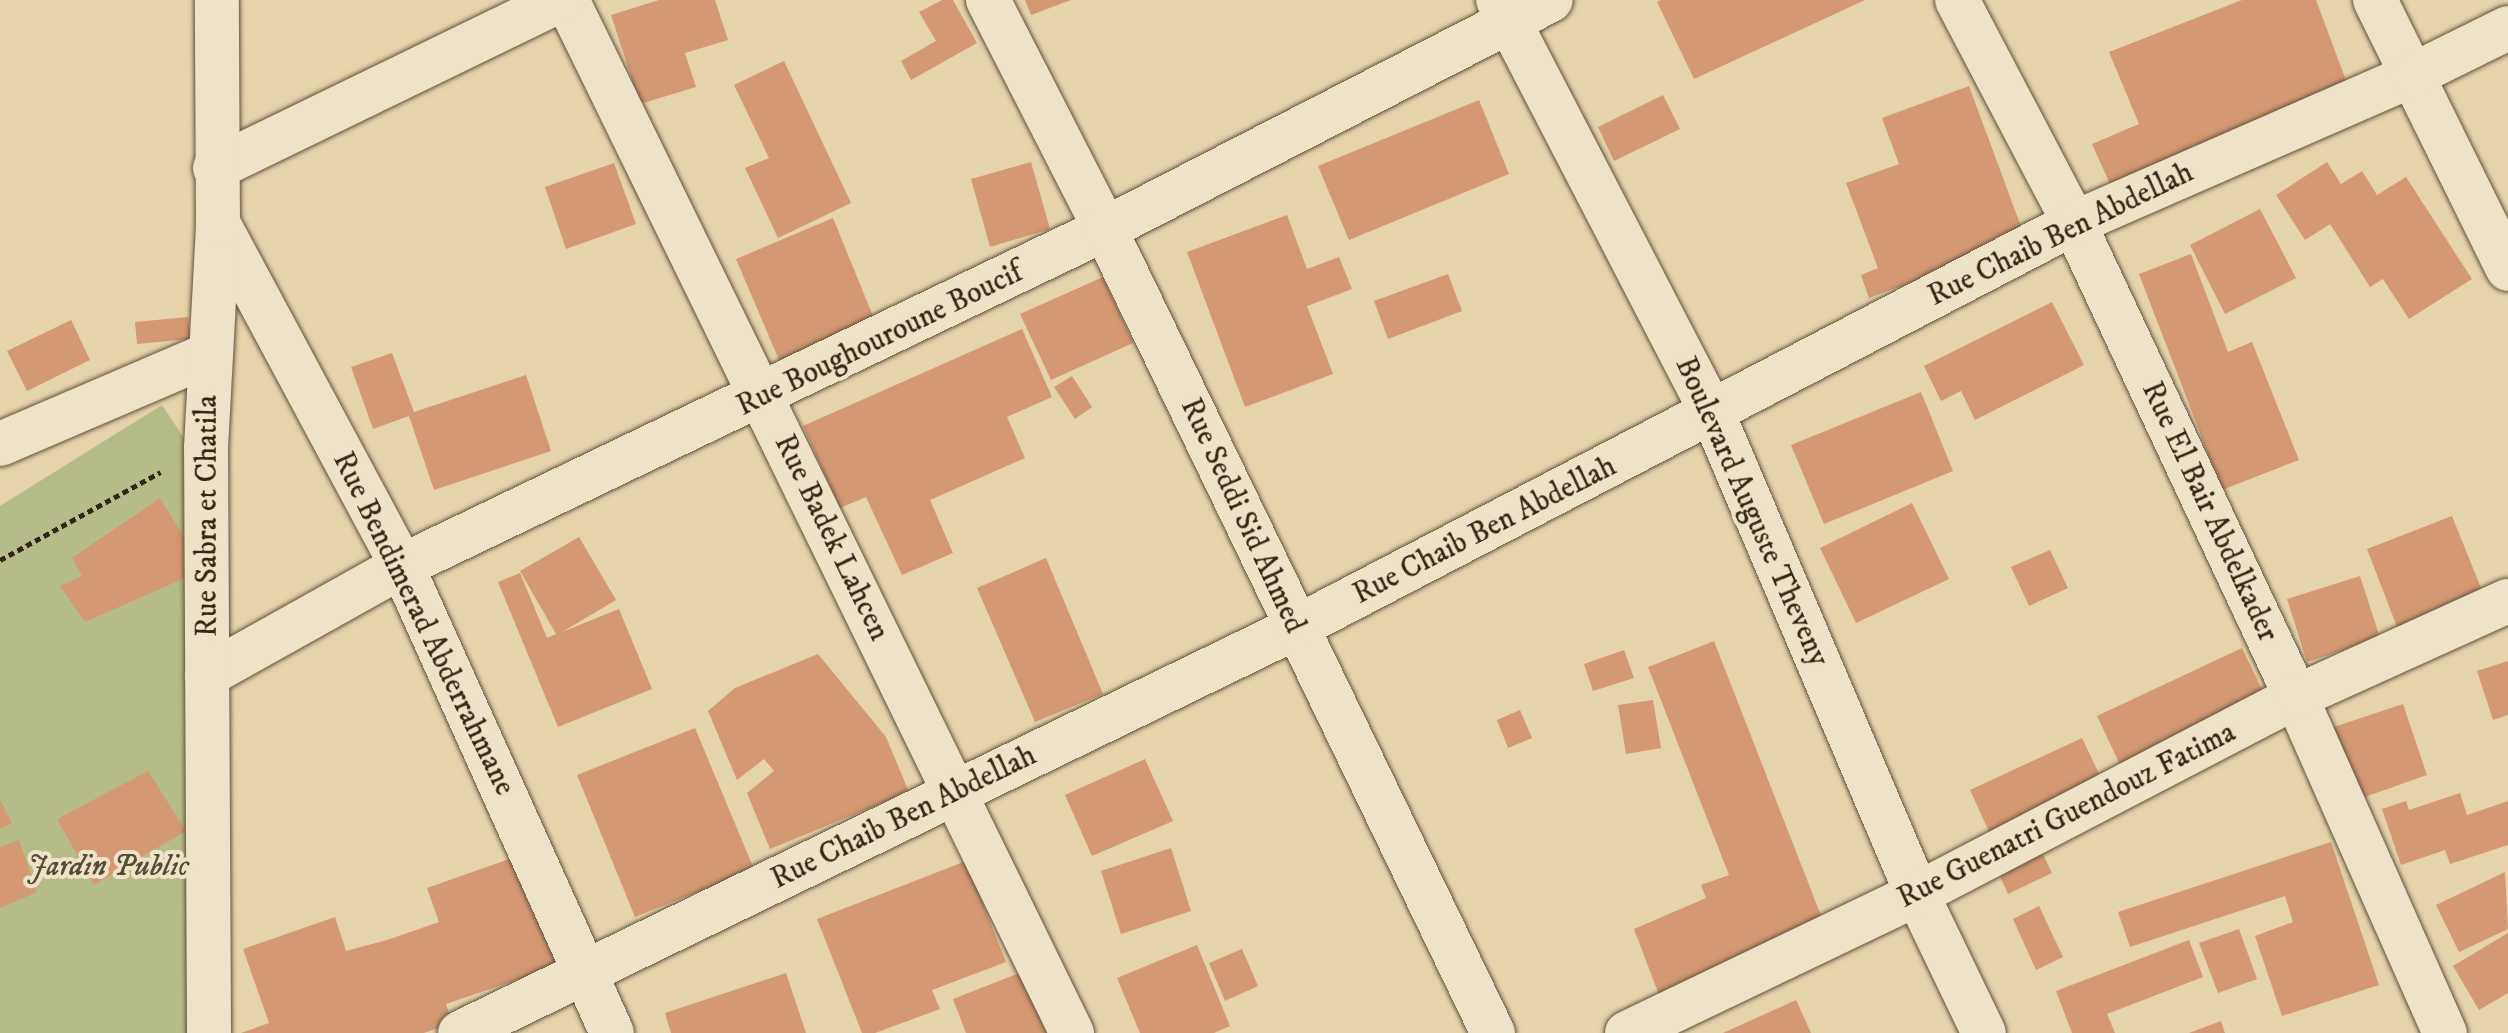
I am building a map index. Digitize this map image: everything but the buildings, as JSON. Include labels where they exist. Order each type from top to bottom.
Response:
[{"type":"street","name":"Rue Sabra et Chatila","points":[[209,1033],[206,448],[218,223],[215,168],[217,0]]},
{"type":"street","points":[[215,168],[561,0]]},
{"type":"street","name":"Rue Badek Lahcen","points":[[567,0],[958,793],[1072,1033]]},
{"type":"street","name":"Rue Seddi Sid Ahmed","points":[[988,0],[1105,229],[1493,1033]]},
{"type":"street","name":"Rue Boughouroune Boucif","points":[[207,675],[402,566],[761,398],[1105,229],[1503,10],[1551,0]]},
{"type":"street","name":"Rue El Bair Abdelkader","points":[[1957,0],[2074,223],[2296,697],[2445,1033]]},
{"type":"street","points":[[2375,0],[2508,269]]},
{"type":"street","name":"Boulevard Auguste Theveny","points":[[1503,10],[1713,414],[1917,894],[1984,1033]]},
{"type":"street","name":"Rue Chaib Ben Abdellah","points":[[460,1033],[1295,628],[1713,414],[2074,223],[2413,75],[2508,28]]},
{"type":"street","name":"Rue Bendimerad Abderrahmane","points":[[218,223],[402,566],[612,1033]]},
{"type":"street","points":[[0,444],[210,354]]},
{"type":"street","name":"Rue Guenatri Guendouz Fatima","points":[[1627,1033],[1917,894],[2296,697],[2508,601]]},
{"type":"path","points":[[0,560],[206,448]]},
{"type":"green space","name":"Jardin Public","points":[[162,405],[210,477],[218,1033],[0,1033],[0,506]]}]
